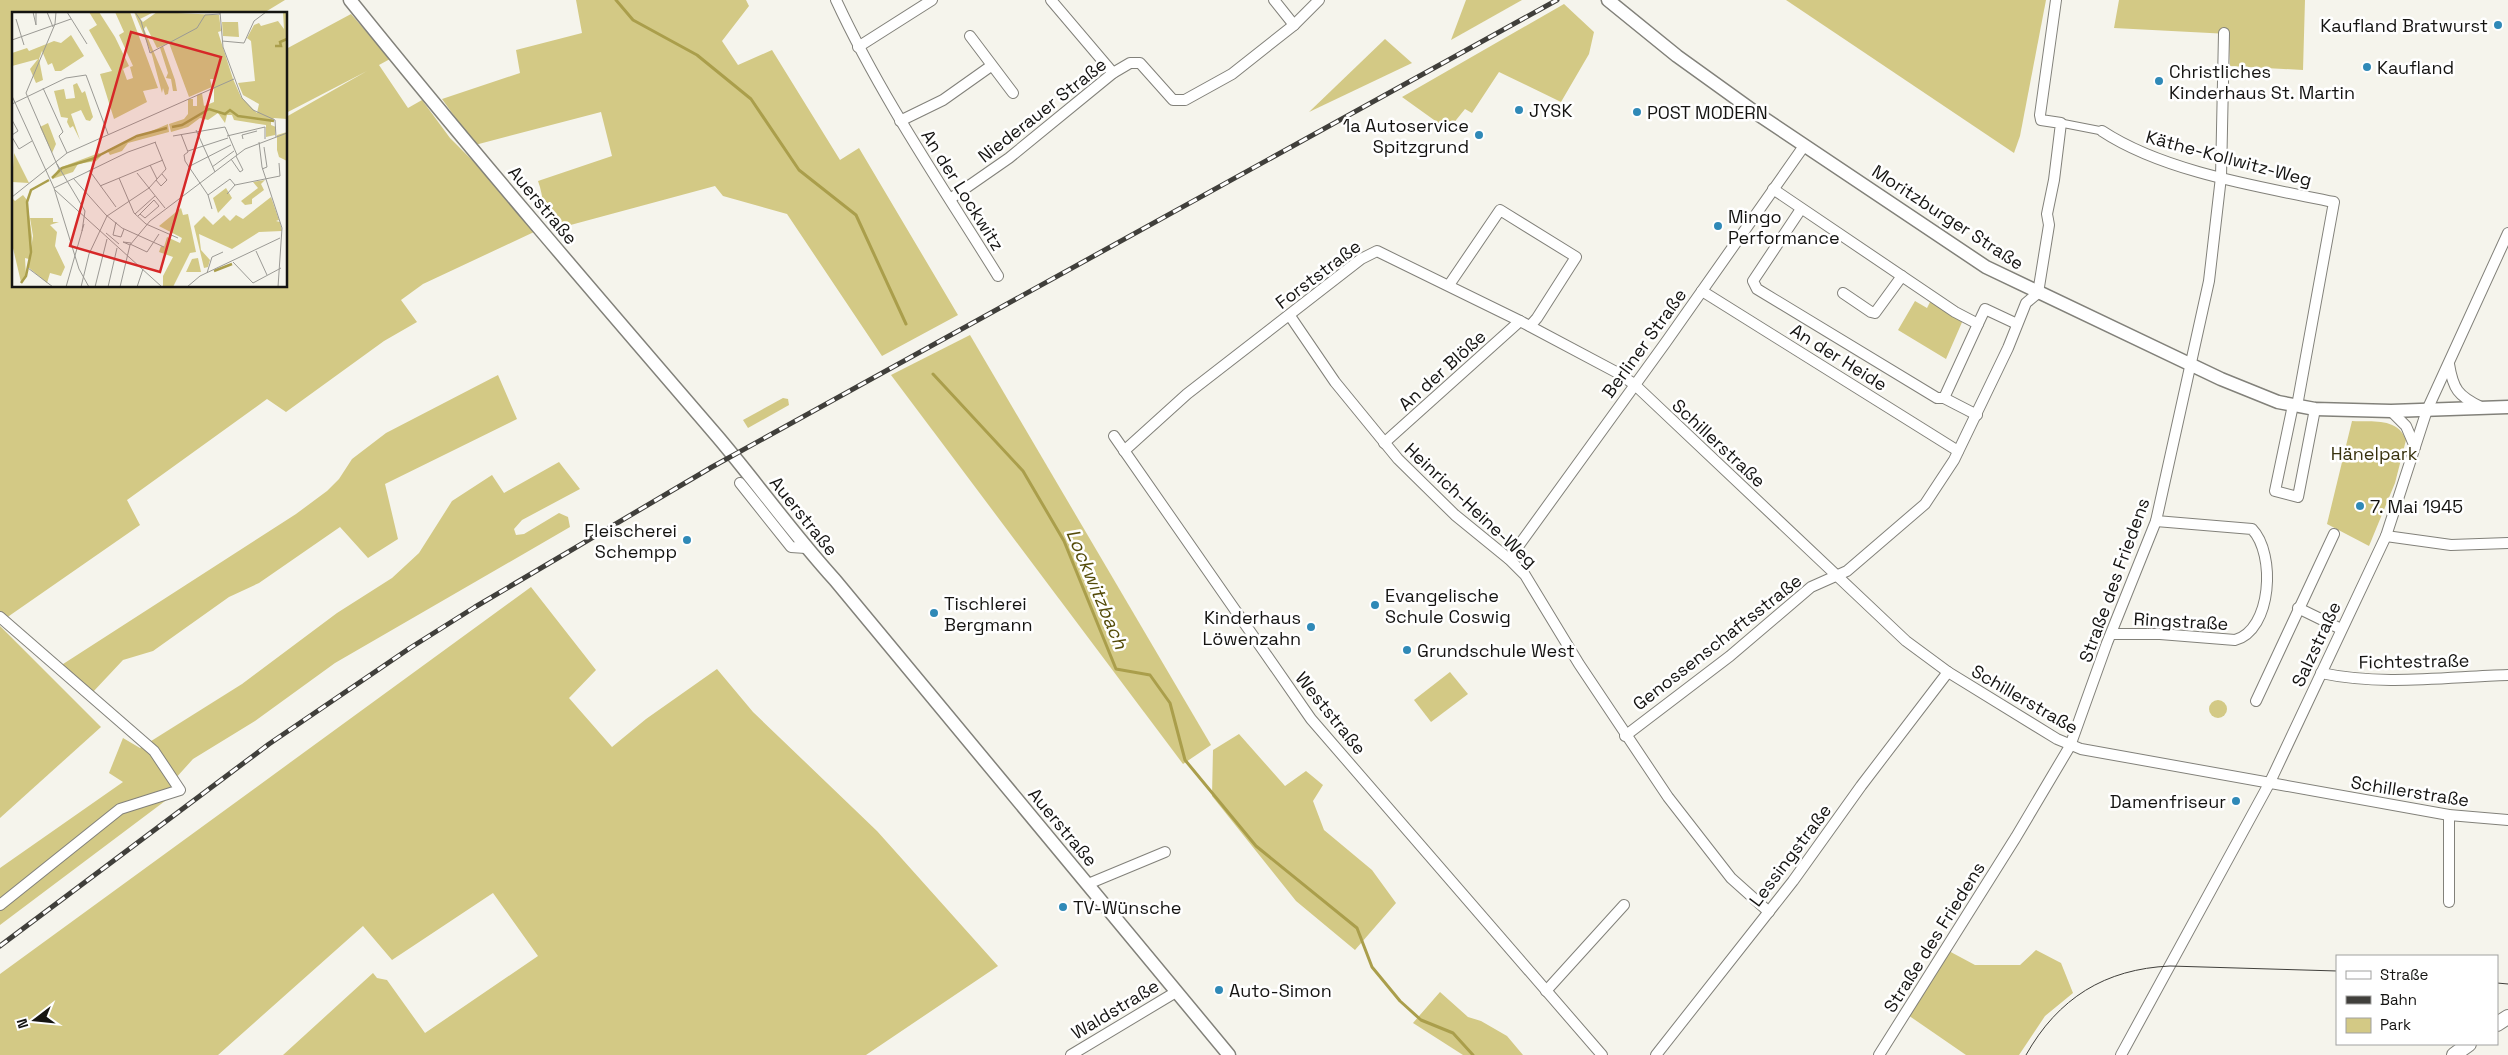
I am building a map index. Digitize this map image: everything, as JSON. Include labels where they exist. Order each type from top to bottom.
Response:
[{"type":"main road","points":[[2454,1055],[2468,1045]]},
{"type":"street","name":"Auerstraße","points":[[350,0],[569,264],[718,438],[806,548],[835,580],[1229,1055]]},
{"type":"street","name":"An der Lockwitz","points":[[836,0],[858,47],[900,120],[998,276]]},
{"type":"street","points":[[858,47],[932,0]]},
{"type":"street","points":[[1051,0],[1113,73]]},
{"type":"street","points":[[1274,0],[1294,25]]},
{"type":"street","name":"Niederauer Straße","points":[[950,199],[1009,158],[1113,73],[1130,64],[1140,63],[1173,100],[1186,100],[1232,74],[1294,25],[1319,0]]},
{"type":"street","name":"Moritzburger Straße","points":[[1608,0],[1677,56],[1804,146],[1986,267],[2221,379],[2278,402],[2315,409],[2391,411],[2508,407]]},
{"type":"street","points":[[2038,293],[2049,225],[2047,214],[2054,180],[2061,123],[2041,120],[2040,115],[2056,0]]},
{"type":"street","name":"Straße des Friedens","points":[[1879,1055],[2070,746],[2111,634],[2156,521],[2209,281],[2221,177],[2224,33]]},
{"type":"street","points":[[970,36],[1013,93]]},
{"type":"street","name":"An der Lockwitz","points":[[900,120],[943,100],[991,66]]},
{"type":"street","name":"Käthe-Kollwitz-Weg","points":[[2061,123],[2102,131],[2121,143],[2146,154],[2221,177],[2334,202],[2295,406]]},
{"type":"street","name":"Berliner Straße","points":[[1509,559],[1804,146]]},
{"type":"street","points":[[1773,189],[1955,312],[1978,324]]},
{"type":"street","points":[[1801,209],[1752,281],[1757,289],[1936,398],[1944,398],[1976,415]]},
{"type":"street","name":"An der Blöße","points":[[1384,443],[1525,323],[1537,318],[1576,257],[1500,210],[1449,285]]},
{"type":"street","name":"Salzstraße","points":[[2121,1055],[2270,782],[2386,536],[2428,410],[2508,232]]},
{"type":"street","name":"Forststraße","points":[[1124,451],[1187,394],[1290,316],[1362,258],[1377,251],[1525,323],[1616,372],[1634,384]]},
{"type":"street","points":[[1843,293],[1871,312],[1876,313],[1902,276]]},
{"type":"street","name":"An der Heide","points":[[1702,291],[1958,451]]},
{"type":"street","name":"Genossenschaftsstraße","points":[[1625,736],[1730,656],[1811,587],[1846,571],[1911,518],[1938,486],[1958,451],[2026,303],[2038,293]]},
{"type":"street","points":[[1944,398],[1985,309],[2017,324]]},
{"type":"street","name":"Heinrich-Heine-Weg","points":[[1290,316],[1335,382],[1384,443],[1418,481],[1525,575],[1625,736],[1715,860],[1739,886],[1769,912]]},
{"type":"street","points":[[2448,363],[2451,380],[2458,393],[2466,400],[2482,408]]},
{"type":"street","name":"Schillerstraße","points":[[1634,384],[1906,641],[1948,672],[2070,746],[2449,815],[2508,820]]},
{"type":"street","points":[[2295,406],[2275,491],[2298,496],[2315,409]]},
{"type":"street","points":[[2391,411],[2406,426],[2415,447]]},
{"type":"street","name":"Weststraße","points":[[1114,436],[1311,719],[1602,1055]]},
{"type":"street","points":[[740,483],[791,547],[806,548]]},
{"type":"street","name":"Ringstraße","points":[[2111,634],[2160,634],[2235,640],[2251,633],[2258,620],[2266,596],[2267,574],[2260,540],[2252,529],[2156,521]]},
{"type":"street","points":[[2256,701],[2334,534]]},
{"type":"street","points":[[2386,536],[2451,545],[2508,543]]},
{"type":"street","points":[[2298,608],[2341,629]]},
{"type":"street","points":[[0,617],[154,751],[180,790],[120,809],[0,905]]},
{"type":"street","name":"Lessingstraße","points":[[1656,1055],[1769,912],[1948,672]]},
{"type":"street","name":"Fichtestraße","points":[[2321,673],[2344,678],[2379,680],[2508,675]]},
{"type":"street","points":[[2449,815],[2449,902]]},
{"type":"street","points":[[1088,884],[1165,852]]},
{"type":"street","points":[[1546,991],[1624,905]]},
{"type":"street","name":"Waldstraße","points":[[1071,1055],[1176,992]]},
{"type":"green space","points":[[0,0],[285,0],[265,12],[12,12],[12,288],[288,288],[288,116],[367,71],[288,112],[288,48],[351,14],[390,59],[379,65],[408,108],[422,100],[450,138],[474,162],[534,232],[423,284],[401,300],[417,322],[384,341],[286,412],[267,399],[127,500],[140,525],[9,616],[0,625]]},
{"type":"green space","points":[[576,0],[746,0],[749,6],[722,41],[738,65],[772,50],[840,160],[859,148],[958,315],[882,356],[787,214],[723,196],[715,186],[552,230],[547,218],[538,181],[612,156],[601,112],[475,145],[442,99],[520,73],[516,50],[582,33]]},
{"type":"green space","points":[[1466,0],[1522,0],[1451,40]]},
{"type":"green space","points":[[1786,0],[2046,0],[2020,136],[2014,153]]},
{"type":"green space","points":[[2119,0],[2305,0],[2303,70],[2230,66],[2229,34],[2114,28]]},
{"type":"green space","points":[[1564,4],[1594,32],[1589,54],[1561,102],[1499,72],[1472,113],[1465,109],[1448,130],[1402,97]]},
{"type":"green space","points":[[1385,39],[1412,63],[1309,112]]},
{"type":"green space","points":[[1931,300],[1963,320],[1946,359],[1898,330],[1915,301],[1927,308]]},
{"type":"green space","points":[[970,335],[1211,745],[1183,764],[891,375]]},
{"type":"green space","points":[[498,375],[517,419],[385,484],[398,539],[368,558],[340,527],[259,583],[229,597],[153,651],[123,660],[92,693],[60,666],[296,514],[327,491],[339,479],[352,459],[386,433]]},
{"type":"green space","points":[[783,398],[788,399],[789,405],[748,428],[743,420]]},
{"type":"green space","name":"Hänelpark","points":[[2352,421],[2375,421],[2390,424],[2397,427],[2406,440],[2395,483],[2369,546],[2327,524]]},
{"type":"green space","points":[[559,462],[580,489],[522,520],[514,529],[516,535],[524,534],[559,513],[568,517],[570,527],[335,663],[255,721],[193,759],[174,780],[169,798],[0,925],[0,868],[123,782],[109,773],[123,738],[140,748],[242,684],[337,613],[392,578],[419,553],[452,501],[492,475],[504,493]]},
{"type":"green space","points":[[531,587],[596,670],[569,698],[612,747],[646,719],[717,669],[753,712],[877,831],[998,966],[866,1055],[283,1055],[373,973],[377,978],[387,980],[425,1033],[538,956],[493,893],[392,960],[363,926],[218,1055],[0,1055],[0,974]]},
{"type":"green space","points":[[0,626],[101,727],[0,818]]},
{"type":"green space","points":[[1450,672],[1468,694],[1431,722],[1414,700]]},
{"type":"green space","points":[[2214,700],[2222,700],[2227,705],[2225,716],[2214,718],[2209,713],[2209,705]]},
{"type":"green space","points":[[1239,734],[1285,786],[1306,771],[1323,785],[1313,801],[1324,830],[1372,870],[1396,903],[1355,950],[1296,901],[1212,796],[1213,750]]},
{"type":"green space","points":[[1947,950],[1975,965],[2020,965],[2036,950],[2061,963],[2073,993],[2045,1016],[2019,1055],[1966,1055],[1905,1013]]},
{"type":"green space","points":[[1440,992],[1468,1017],[1481,1021],[1507,1036],[1523,1055],[1463,1055],[1413,1023]]},
{"type":"waterway","name":"Lockwitzbach","points":[[616,0],[633,20],[697,55],[751,99],[799,170],[856,215],[906,324]]},
{"type":"waterway","name":"Lockwitzbach","points":[[933,374],[1023,471],[1064,541],[1116,669],[1150,675],[1170,703],[1185,760],[1256,846],[1357,928],[1372,967],[1400,1001],[1421,1020],[1453,1033],[1473,1055]]},
{"type":"tram line","points":[[2026,1055],[2053,1017],[2068,1003],[2104,980],[2125,973],[2146,968],[2170,966],[2336,971]]},
{"type":"tram line","points":[[2498,983],[2508,984]]},
{"type":"railway","points":[[0,946],[269,744],[410,648],[475,607],[712,467],[1557,0]]},
{"type":"place","name":"Kaufland Bratwurst","points":[[2498,25]]},
{"type":"place","name":"Kaufland","points":[[2367,67]]},
{"type":"place","name":"Christliches Kinderhaus St. Martin","points":[[2159,81]]},
{"type":"place","name":"JYSK","points":[[1519,110]]},
{"type":"place","name":"POST MODERN","points":[[1637,112]]},
{"type":"place","name":"1a Autoservice Spitzgrund","points":[[1479,135]]},
{"type":"place","name":"Mingo Performance","points":[[1718,226]]},
{"type":"place","name":"7. Mai 1945","points":[[2360,506]]},
{"type":"place","name":"Fleischerei Schempp","points":[[687,540]]},
{"type":"place","name":"Evangelische Schule Coswig","points":[[1375,605]]},
{"type":"place","name":"Tischlerei Bergmann","points":[[934,613]]},
{"type":"place","name":"Kinderhaus Löwenzahn","points":[[1311,627]]},
{"type":"place","name":"Grundschule West","points":[[1407,650]]},
{"type":"place","name":"Damenfriseur","points":[[2236,801]]},
{"type":"place","name":"TV-Wünsche","points":[[1063,907]]},
{"type":"place","name":"Auto-Simon","points":[[1219,990]]}]
